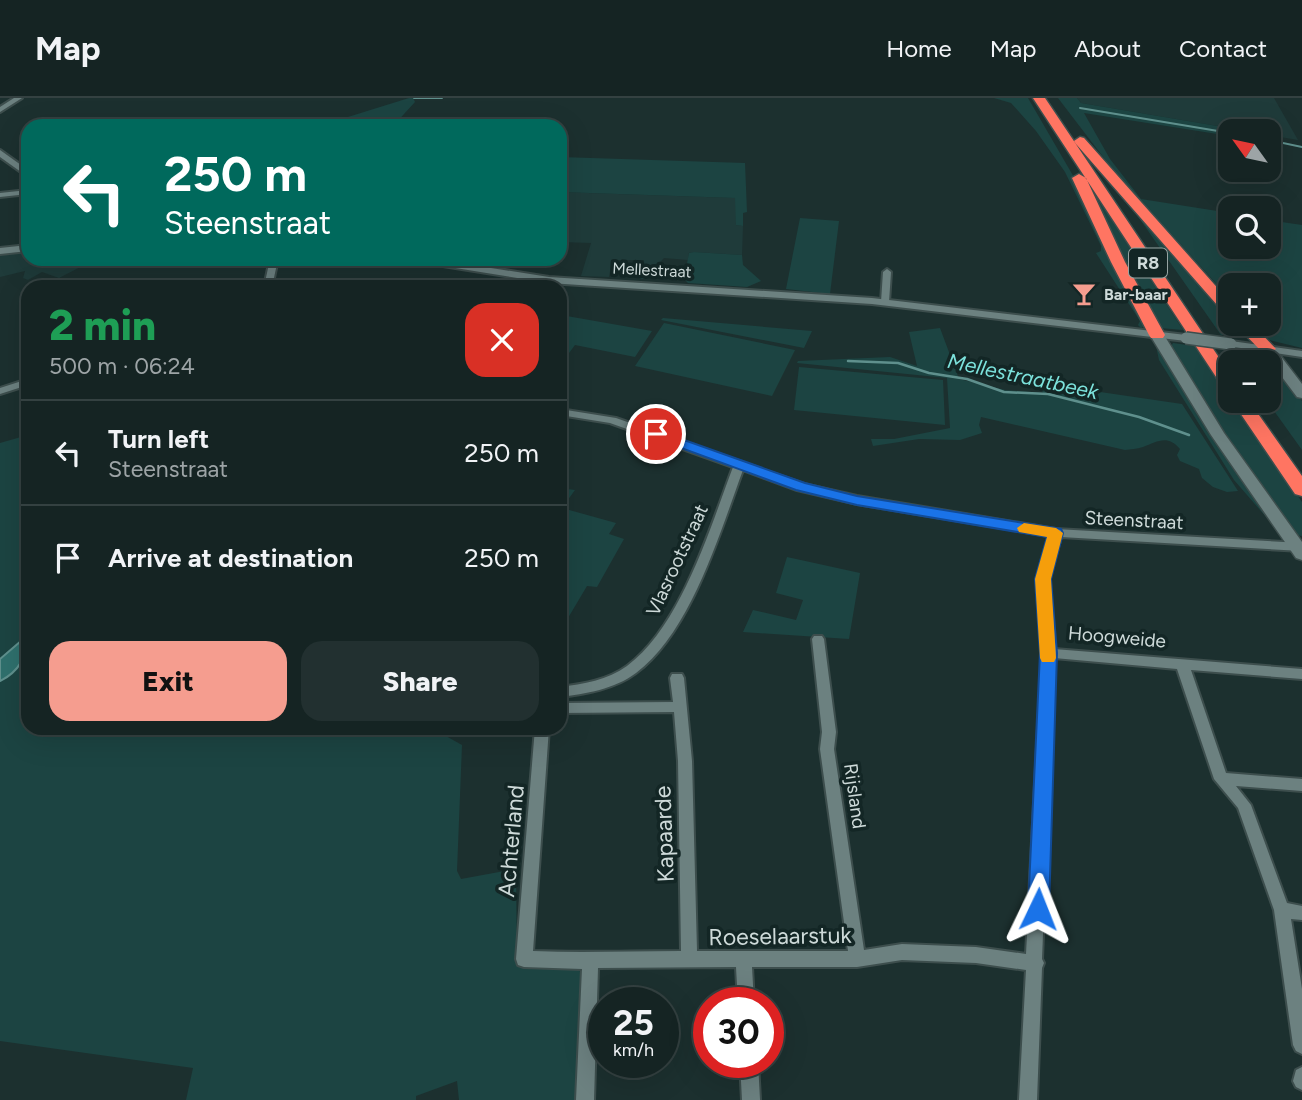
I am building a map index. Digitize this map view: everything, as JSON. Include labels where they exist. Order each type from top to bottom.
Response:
[{"type":"highway","name":"R8","points":[[1039,98],[1073,140],[1218,298]]},
{"type":"highway","name":"R8","points":[[1050,98],[1073,140],[1218,367]]},
{"type":"highway","name":"R8","points":[[1073,140],[1068,155],[1118,262],[1157,335]]},
{"type":"highway","name":"R8","points":[[1073,140],[1222,350]]},
{"type":"highway","points":[[1255,336],[1268,349]]},
{"type":"highway","points":[[1248,413],[1302,490]]},
{"type":"highway","points":[[1264,413],[1302,466]]},
{"type":"main road","points":[[1157,335],[1218,435],[1300,550]]},
{"type":"main road","points":[[1268,349],[1302,394]]},
{"type":"street","points":[[0,110],[19,98]]},
{"type":"street","points":[[0,153],[21,169]]},
{"type":"street","points":[[0,195],[21,192]]},
{"type":"street","points":[[0,251],[21,248]]},
{"type":"street","name":"Mellestraat","points":[[457,266],[549,280]]},
{"type":"street","points":[[885,302],[887,272]]},
{"type":"street","name":"Mellestraat","points":[[567,281],[885,302],[1302,354]]},
{"type":"street","points":[[0,391],[21,384]]},
{"type":"street","name":"Steenstraat","points":[[567,413],[612,420],[801,486],[857,500],[1056,533],[1300,550]]},
{"type":"street","name":"Vlasrootstraat","points":[[567,691],[590,687],[632,669],[664,633],[691,583],[739,465]]},
{"type":"street","points":[[1028,1100],[1048,653],[1043,579],[1056,533]]},
{"type":"street","name":"Rijsland","points":[[818,639],[829,732],[827,749],[857,958]]},
{"type":"street","name":"Hoogweide","points":[[1048,653],[1302,674]]},
{"type":"street","name":"Hoogweide","points":[[1182,663],[1221,779],[1244,805],[1282,910],[1302,1045]]},
{"type":"street","name":"Kapaarde","points":[[677,677],[681,707],[689,890],[689,960]]},
{"type":"street","points":[[567,708],[681,707]]},
{"type":"street","name":"Achterland","points":[[524,958],[541,735]]},
{"type":"street","points":[[1221,779],[1302,785]]},
{"type":"street","points":[[1282,910],[1302,913]]},
{"type":"street","name":"Roeselaarstuk","points":[[524,958],[590,961],[744,960],[857,958],[902,952],[1036,963]]},
{"type":"street","points":[[744,960],[745,987]]},
{"type":"street","points":[[585,1100],[590,961]]},
{"type":"street","points":[[750,1078],[751,1100]]},
{"type":"shaded area","points":[[409,98],[413,98],[415,102],[399,119],[342,119]]},
{"type":"shaded area","points":[[994,98],[1028,98],[1075,179],[1147,325],[1141,328],[1138,325],[1140,321],[1096,253],[1101,251],[1101,246],[1065,172],[1036,131],[1011,103]]},
{"type":"shaded area","points":[[1058,98],[1077,98],[1081,103],[1218,126],[1218,134],[1084,113],[1110,159],[1141,199],[1218,211],[1218,259],[1281,259],[1281,222],[1302,225],[1302,348],[1269,340],[1265,336],[1281,336],[1281,273],[1218,273],[1218,286],[1110,166]]},
{"type":"shaded area","points":[[1077,98],[1274,98],[1298,140],[1281,137],[1281,119],[1218,119],[1218,126],[1081,103]]},
{"type":"shaded area","points":[[567,157],[745,163],[747,212],[743,213],[743,226],[736,225],[735,198],[567,192]]},
{"type":"shaded area","points":[[1082,174],[1183,330],[1160,328],[1131,280]]},
{"type":"shaded area","points":[[1118,188],[1218,302],[1218,331]]},
{"type":"shaded area","points":[[567,192],[736,198],[736,225],[743,226],[742,255],[694,252],[689,253],[688,260],[664,258],[644,279],[640,279],[644,260],[612,260],[609,277],[581,276],[591,243],[567,242]]},
{"type":"shaded area","points":[[800,218],[839,221],[830,294],[786,289]]},
{"type":"shaded area","points":[[21,252],[21,266],[82,266],[59,278],[42,272],[28,280],[23,278],[25,271],[0,277],[0,254]]},
{"type":"shaded area","points":[[689,253],[742,255],[743,265],[761,281],[747,287],[688,283],[684,279]]},
{"type":"shaded area","points":[[567,316],[652,331],[635,357],[575,345],[567,356]]},
{"type":"shaded area","points":[[663,318],[812,331],[804,348],[661,320]]},
{"type":"shaded area","points":[[664,323],[795,350],[772,396],[635,366]]},
{"type":"shaded area","points":[[940,328],[959,379],[1005,390],[1043,393],[1039,383],[1182,404],[1238,491],[1227,492],[1213,487],[1202,478],[1199,469],[1180,461],[1177,455],[1180,449],[1166,440],[1125,450],[981,417],[979,425],[982,433],[960,440],[919,439],[873,446],[871,439],[894,439],[950,428],[947,378],[797,363],[890,357],[917,366],[909,332]]},
{"type":"shaded area","points":[[1173,343],[1194,346],[1218,381],[1218,413],[1240,413],[1302,502],[1302,536],[1294,535],[1239,459],[1170,348]]},
{"type":"shaded area","points":[[1156,346],[1248,489],[1280,533],[1234,480],[1159,360]]},
{"type":"shaded area","points":[[799,367],[943,380],[945,425],[794,410]]},
{"type":"shaded area","points":[[1281,374],[1302,401],[1302,450],[1276,413],[1281,413]]},
{"type":"shaded area","points":[[21,437],[21,735],[444,735],[462,745],[457,871],[461,879],[516,869],[517,966],[575,966],[583,975],[577,1100],[459,1100],[457,1081],[416,1096],[416,1100],[186,1100],[193,1068],[0,1041],[0,443]]},
{"type":"shaded area","points":[[567,489],[575,490],[567,501]]},
{"type":"shaded area","points":[[567,509],[616,523],[609,534],[624,539],[597,587],[587,586],[568,618],[567,626]]},
{"type":"shaded area","points":[[787,557],[860,573],[849,639],[743,632],[753,610],[796,620],[803,600],[776,593]]},
{"type":"shaded area","points":[[21,641],[21,662],[12,673],[0,681],[0,659]]},
{"type":"waterway","points":[[414,98],[442,98]]},
{"type":"waterway","points":[[1080,108],[1218,131]]},
{"type":"waterway","points":[[1281,143],[1302,147]]},
{"type":"waterway","name":"Mellestraatbeek","points":[[848,361],[898,363],[929,373],[967,379],[1004,392],[1048,394],[1139,417],[1189,435]]},
{"type":"slow traffic","points":[[1024,528],[1056,533],[1043,579],[1048,658]]},
{"type":"place","name":"Bar-baar","points":[[1084,294]]},
{"type":"route","points":[[656,434],[801,486],[857,500],[1056,533],[1043,579],[1048,653],[1038,909]]}]
